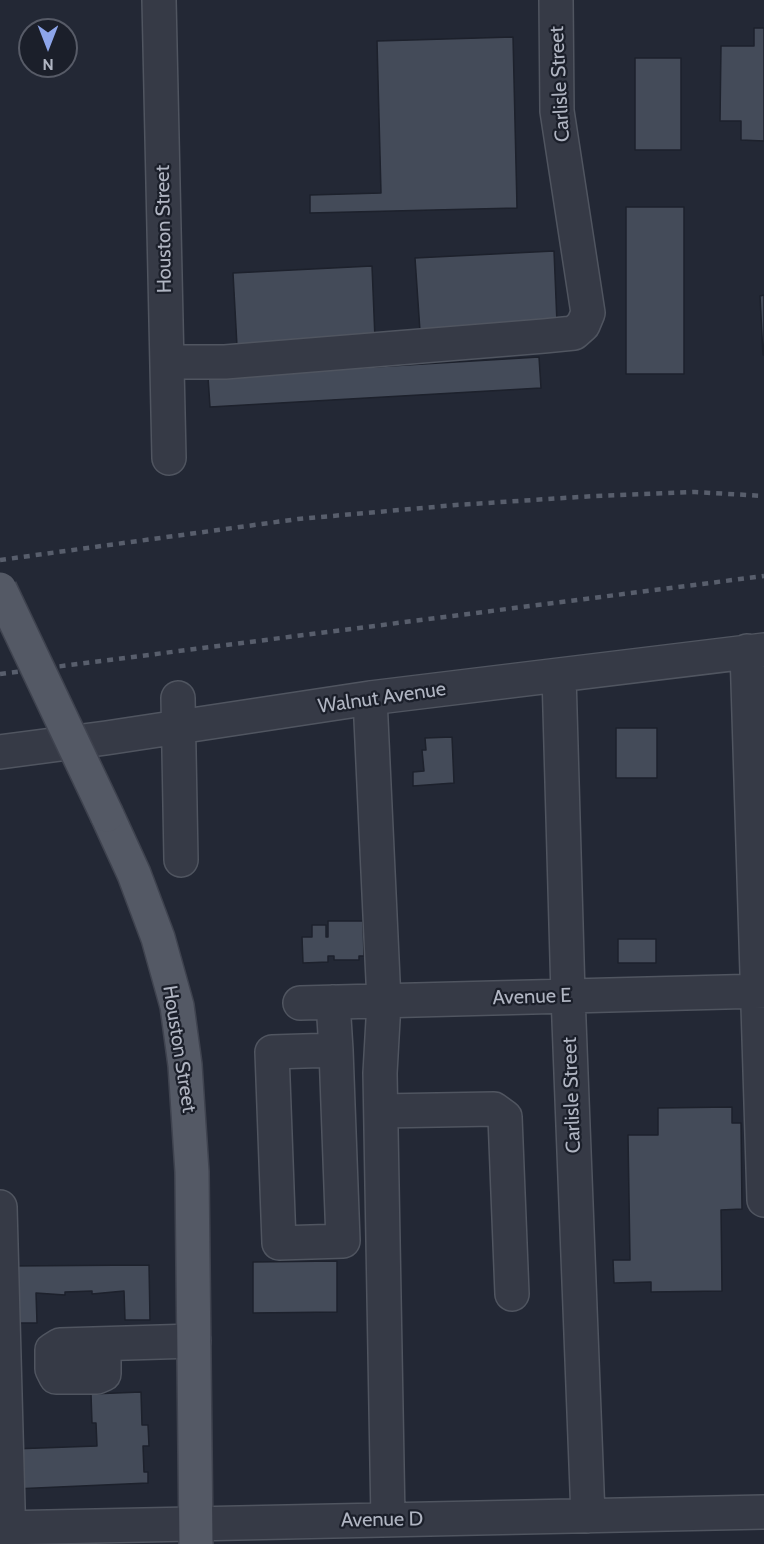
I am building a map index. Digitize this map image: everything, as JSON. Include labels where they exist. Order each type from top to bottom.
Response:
[{"type":"main road","name":"Houston Street","points":[[0,589],[134,874],[158,938],[177,1006],[190,1119],[196,1534]]},
{"type":"street","name":"Houston Street","points":[[159,0],[169,458]]},
{"type":"street","name":"Carlisle Street","points":[[166,362],[225,362],[574,333],[583,325],[588,313],[557,111],[556,0]]},
{"type":"street","name":"Walnut Avenue","points":[[0,752],[179,713],[370,698],[756,651]]},
{"type":"street","points":[[756,651],[764,1200]]},
{"type":"street","name":"Carlisle Street","points":[[559,675],[568,995],[588,1516]]},
{"type":"street","points":[[370,698],[384,1002],[380,1073],[388,1520]]},
{"type":"street","points":[[179,713],[181,860]]},
{"type":"street","name":"Avenue E","points":[[300,1003],[761,991]]},
{"type":"street","points":[[333,1002],[336,1050],[343,1241],[279,1243],[272,1052],[336,1050]]},
{"type":"street","points":[[381,1111],[494,1109],[505,1117],[512,1294]]},
{"type":"street","points":[[0,1207],[6,1533]]},
{"type":"street","points":[[104,1344],[194,1341]]},
{"type":"street","name":"Avenue D","points":[[6,1533],[196,1534],[388,1520],[764,1512]]},
{"type":"building","points":[[754,28],[764,28],[764,141],[741,140],[741,121],[720,121],[721,46],[754,46]]},
{"type":"building","points":[[513,37],[517,208],[310,213],[310,195],[381,193],[377,41]]},
{"type":"building","points":[[635,58],[681,58],[681,150],[635,150]]},
{"type":"building","points":[[626,207],[684,207],[684,374],[626,374]]},
{"type":"building","points":[[554,251],[557,323],[420,331],[415,258]]},
{"type":"building","points":[[372,266],[375,339],[237,346],[233,273]]},
{"type":"building","points":[[764,295],[764,355],[763,355],[760,296]]},
{"type":"building","points":[[539,357],[541,388],[210,407],[208,377]]},
{"type":"building","points":[[616,728],[657,728],[657,778],[616,778]]},
{"type":"building","points":[[452,737],[454,783],[413,786],[413,772],[424,771],[422,750],[426,750],[425,738]]},
{"type":"building","points":[[328,921],[363,921],[364,956],[359,956],[359,960],[334,960],[334,956],[328,956],[328,962],[303,963],[302,937],[312,937],[312,925],[326,925],[326,937],[328,937]]},
{"type":"building","points":[[618,939],[656,939],[656,963],[618,963]]},
{"type":"building","points":[[732,1107],[732,1123],[741,1123],[742,1209],[721,1210],[722,1291],[651,1292],[651,1282],[614,1283],[613,1260],[630,1260],[628,1135],[658,1135],[658,1108]]},
{"type":"building","points":[[337,1261],[337,1312],[253,1313],[253,1262]]},
{"type":"building","points":[[149,1265],[150,1320],[125,1320],[124,1291],[92,1294],[92,1291],[65,1292],[65,1295],[36,1293],[37,1323],[9,1323],[9,1266]]},
{"type":"building","points":[[141,1392],[142,1425],[148,1425],[149,1446],[143,1446],[144,1472],[148,1472],[148,1483],[14,1489],[12,1449],[97,1446],[96,1423],[92,1423],[91,1394]]},
{"type":"railway","points":[[0,560],[298,519],[456,505],[695,492],[764,496]]},
{"type":"railway","points":[[0,674],[764,576]]}]
